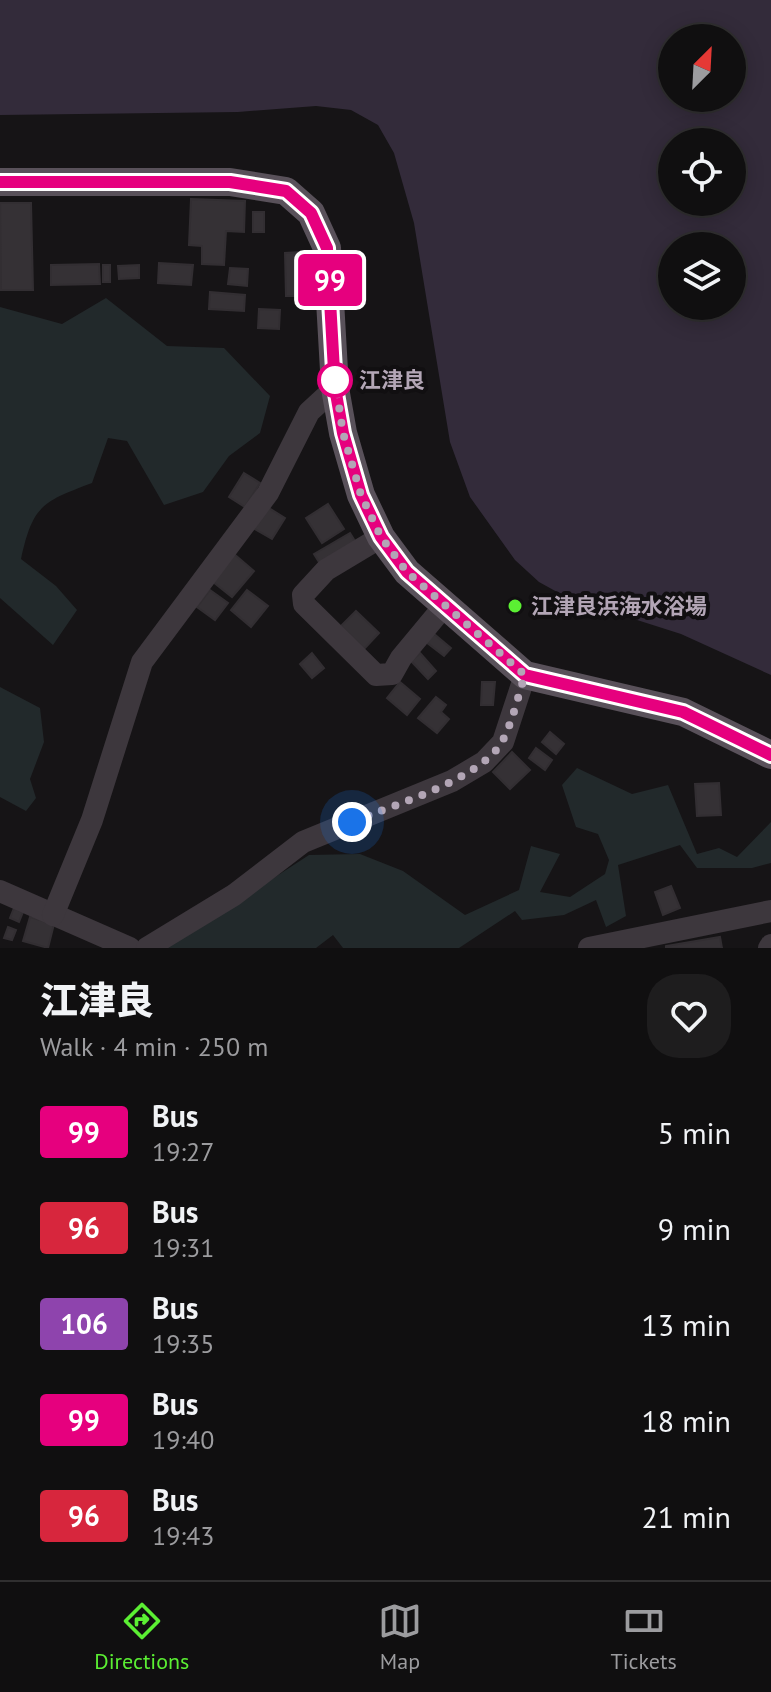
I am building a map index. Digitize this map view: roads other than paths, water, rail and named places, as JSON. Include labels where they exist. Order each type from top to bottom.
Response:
[{"type":"main road","points":[[0,182],[230,182],[286,191],[311,213],[327,248],[335,388],[343,433],[361,495],[381,537],[407,572],[525,675],[683,712],[771,755]]},
{"type":"street","points":[[53,915],[92,820],[142,662],[268,493],[309,412],[335,388]]},
{"type":"street","points":[[381,537],[326,570],[303,595],[304,604],[376,675],[392,674],[401,658],[445,605]]},
{"type":"street","points":[[147,948],[234,895],[303,842],[452,781],[484,762],[503,742],[525,675]]},
{"type":"street","points":[[0,891],[130,948]]},
{"type":"street","points":[[589,948],[771,911]]},
{"type":"place","name":"江津良","points":[[335,380]]},
{"type":"place","name":"江津良浜海水浴場","points":[[515,606]]}]
